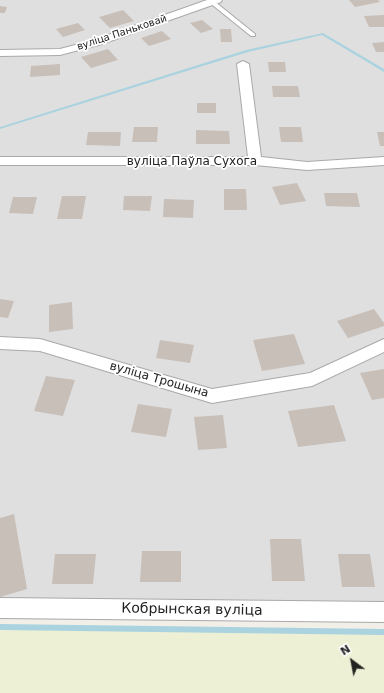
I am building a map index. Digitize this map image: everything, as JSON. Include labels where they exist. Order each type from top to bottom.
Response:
[{"type":"street","name":"вуліца Паньковай","points":[[0,53],[60,52],[98,42],[213,1]]},
{"type":"street","points":[[244,64],[255,161]]},
{"type":"street","name":"вуліца Паўла Сухога","points":[[0,161],[255,161],[307,166],[384,161]]},
{"type":"street","name":"вуліца Трошына","points":[[0,343],[40,345],[212,396],[312,379],[384,344]]},
{"type":"street","name":"Кобрынская вуліца","points":[[0,608],[384,612]]},
{"type":"lane","points":[[213,1],[254,35]]},
{"type":"shaded area","points":[[0,0],[384,0],[384,621],[0,619]]},
{"type":"green space","points":[[0,627],[384,632],[384,693],[0,693]]},
{"type":"building","points":[[349,0],[378,0],[380,2],[355,7]]},
{"type":"building","points":[[0,6],[7,7],[5,13],[0,13]]},
{"type":"building","points":[[123,10],[134,21],[110,28],[99,17]]},
{"type":"building","points":[[384,15],[384,27],[369,27],[364,16]]},
{"type":"building","points":[[202,20],[213,29],[201,33],[190,23]]},
{"type":"building","points":[[78,23],[85,30],[63,37],[56,29]]},
{"type":"building","points":[[220,29],[231,29],[232,42],[221,42]]},
{"type":"building","points":[[162,31],[171,39],[149,46],[141,38]]},
{"type":"building","points":[[384,42],[384,52],[376,52],[372,43]]},
{"type":"building","points":[[108,49],[118,60],[91,68],[81,57]]},
{"type":"building","points":[[268,62],[285,62],[286,72],[269,72]]},
{"type":"building","points":[[60,64],[60,75],[30,77],[31,66]]},
{"type":"building","points":[[272,86],[298,86],[300,97],[273,97]]},
{"type":"building","points":[[197,103],[216,103],[216,113],[197,113]]},
{"type":"building","points":[[134,127],[158,127],[157,142],[132,142]]},
{"type":"building","points":[[279,127],[301,127],[303,142],[281,142]]},
{"type":"building","points":[[196,130],[229,131],[230,144],[196,144]]},
{"type":"building","points":[[88,132],[121,132],[120,146],[86,145]]},
{"type":"building","points":[[377,132],[384,132],[384,146],[380,146]]},
{"type":"building","points":[[297,183],[306,201],[280,205],[272,187]]},
{"type":"building","points":[[224,189],[246,189],[247,210],[224,210]]},
{"type":"building","points":[[324,193],[357,193],[360,207],[326,206]]},
{"type":"building","points":[[62,196],[86,196],[82,219],[57,219]]},
{"type":"building","points":[[124,196],[152,196],[150,211],[123,210]]},
{"type":"building","points":[[13,197],[37,197],[33,214],[9,213]]},
{"type":"building","points":[[164,199],[194,200],[193,218],[163,217]]},
{"type":"building","points":[[0,299],[14,301],[8,318],[0,317]]},
{"type":"building","points":[[72,302],[73,329],[49,332],[49,305]]},
{"type":"building","points":[[374,309],[384,323],[384,326],[348,338],[337,321]]},
{"type":"building","points":[[294,334],[305,364],[262,371],[253,340]]},
{"type":"building","points":[[160,340],[194,345],[190,363],[156,358]]},
{"type":"building","points":[[384,369],[384,398],[372,400],[360,373]]},
{"type":"building","points":[[46,376],[75,380],[63,416],[34,411]]},
{"type":"building","points":[[138,404],[172,409],[166,437],[131,432]]},
{"type":"building","points":[[334,405],[346,441],[298,447],[288,411]]},
{"type":"building","points":[[223,415],[227,448],[198,450],[194,417]]},
{"type":"building","points":[[14,514],[27,589],[0,597],[0,518]]},
{"type":"building","points":[[270,539],[301,539],[305,581],[272,581]]},
{"type":"building","points":[[142,551],[181,551],[181,582],[140,582]]},
{"type":"building","points":[[55,554],[96,554],[93,584],[52,584]]},
{"type":"building","points":[[338,554],[370,554],[375,587],[342,587]]},
{"type":"waterway","points":[[0,128],[247,51],[323,34],[384,71]]},
{"type":"waterway","points":[[0,627],[384,632]]}]
